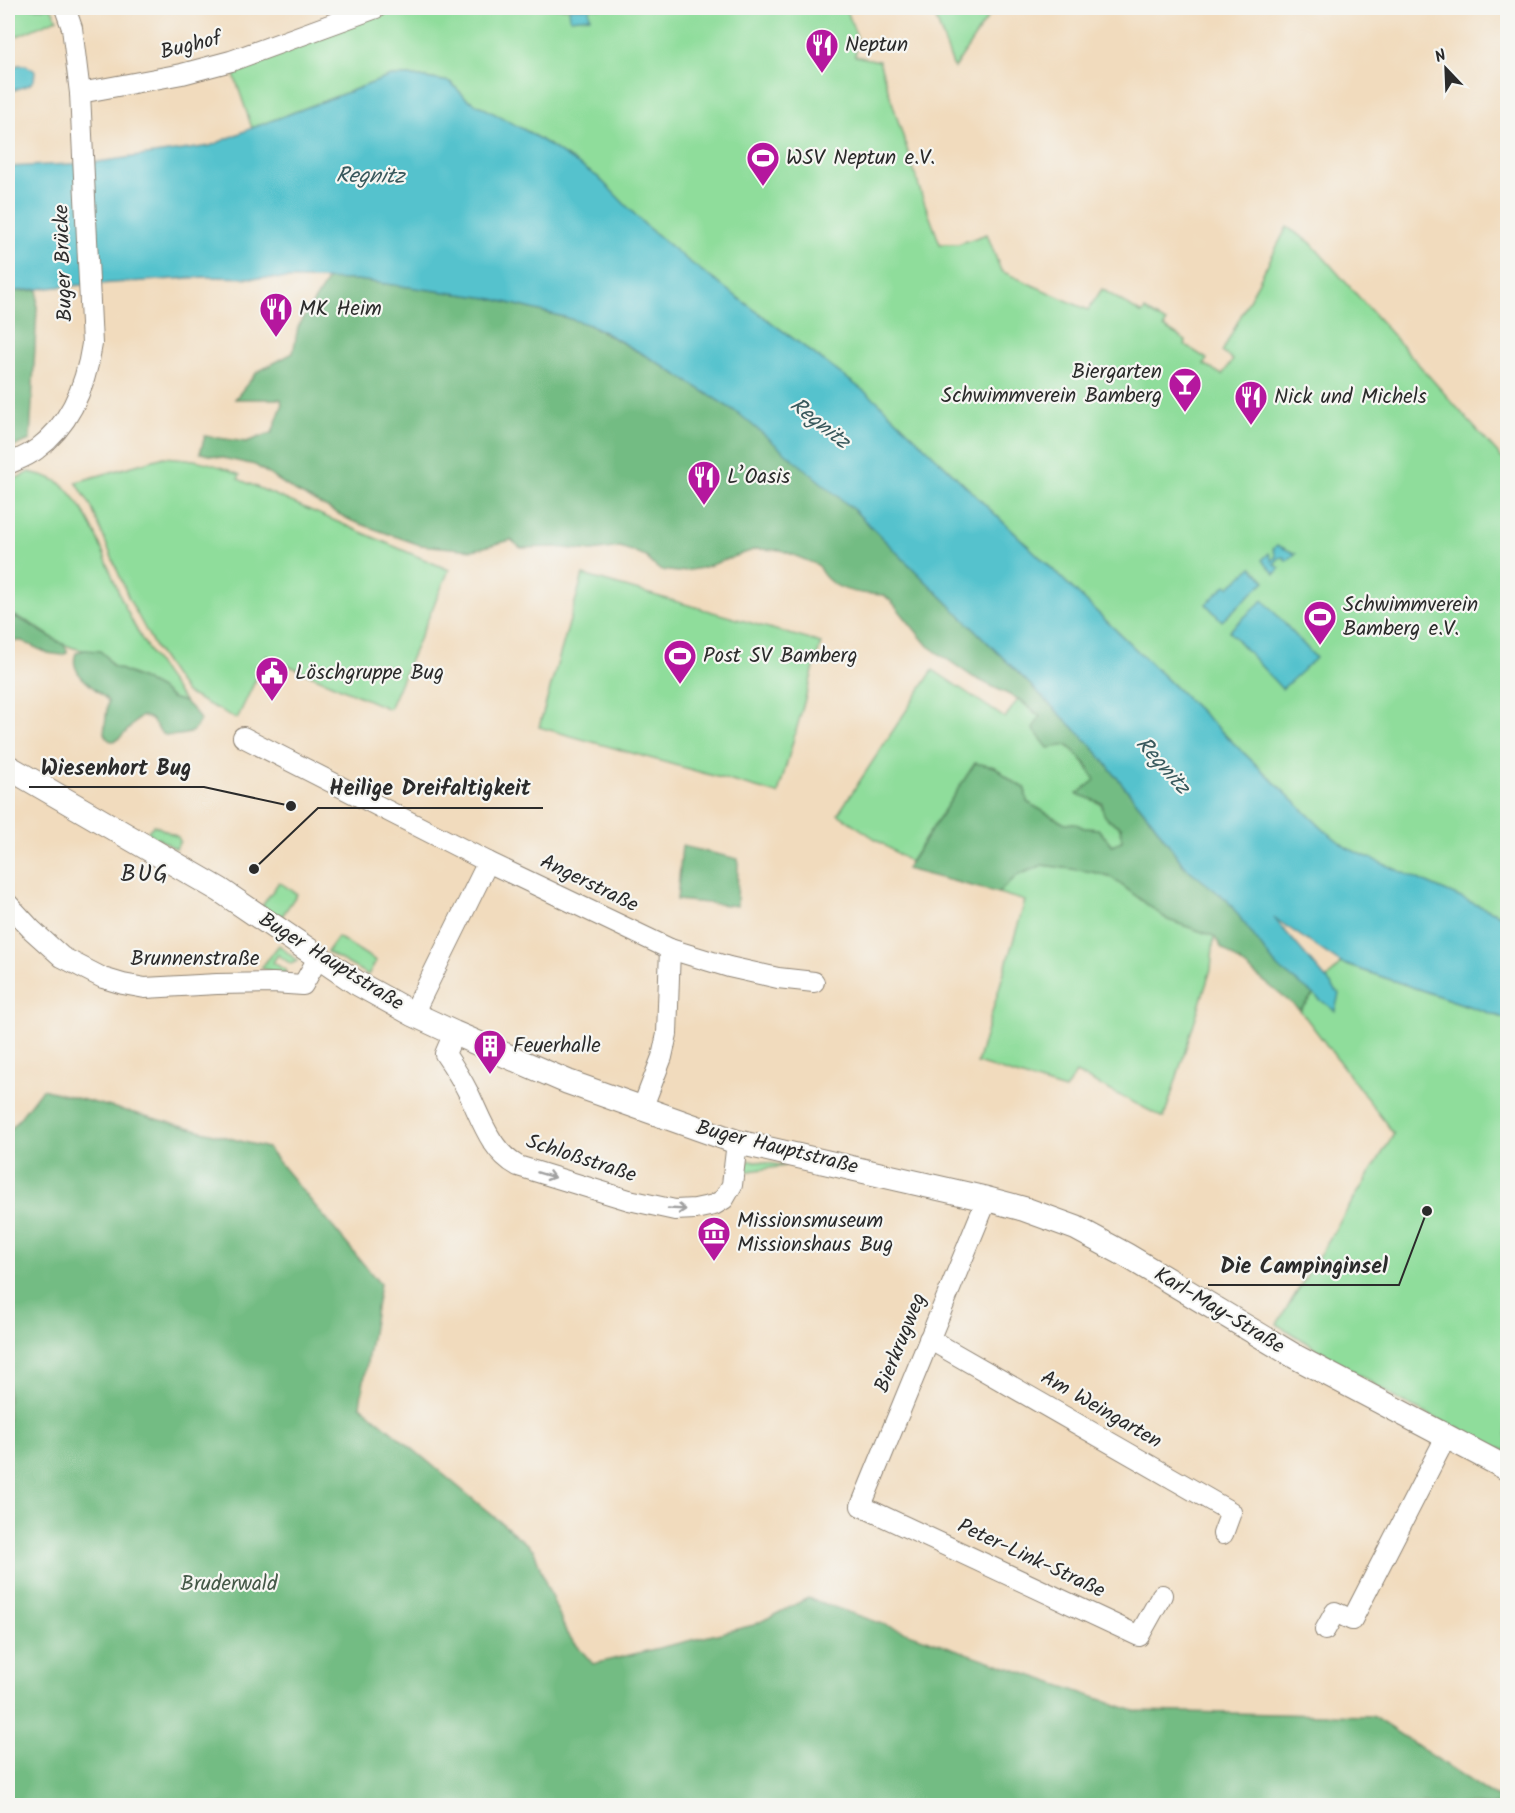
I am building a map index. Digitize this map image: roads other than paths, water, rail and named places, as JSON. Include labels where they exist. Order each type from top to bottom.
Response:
[{"type":"street","name":"Buger Brücke","points":[[8,464],[36,450],[54,433],[76,402],[88,366],[92,344],[80,93],[72,28],[65,8]]},
{"type":"street","name":"Bughof","points":[[80,93],[182,74],[231,61],[376,8]]},
{"type":"street","name":"Angerstraße","points":[[243,737],[488,862],[670,949],[729,967],[778,978],[814,982]]},
{"type":"street","name":"Buger Hauptstraße","points":[[8,767],[220,890],[318,958],[357,982],[413,1014],[454,1033],[568,1082],[737,1142],[987,1199]]},
{"type":"street","points":[[413,1014],[488,862]]},
{"type":"street","name":"Brunnenstraße","points":[[8,904],[32,930],[63,957],[103,978],[145,988],[273,983],[303,986],[318,958]]},
{"type":"street","points":[[642,1109],[662,1057],[667,1034],[670,949]]},
{"type":"street","name":"Schloßstraße","points":[[454,1033],[445,1054],[464,1085],[483,1127],[496,1148],[505,1159],[518,1166],[629,1200],[675,1210],[695,1209],[714,1205],[724,1199],[732,1185],[737,1142]]},
{"type":"street","name":"Bierkrugweg","points":[[861,1506],[987,1199]]},
{"type":"street","name":"Karl-May-Straße","points":[[987,1199],[1024,1209],[1076,1228],[1287,1351],[1508,1469]]},
{"type":"street","name":"Am Weingarten","points":[[929,1339],[1231,1512],[1223,1533]]},
{"type":"street","points":[[1325,1630],[1335,1612],[1352,1620],[1446,1437]]},
{"type":"street","name":"Peter-Link-Straße","points":[[861,1506],[1139,1636],[1162,1595]]},
{"type":"water","points":[[569,8],[589,8],[590,17],[570,19]]},
{"type":"water","points":[[26,65],[35,71],[34,80],[29,85],[8,92],[8,69]]},
{"type":"water","name":"Regnitz","points":[[391,76],[413,76],[450,82],[467,99],[530,133],[598,177],[647,227],[687,260],[876,400],[1323,829],[1347,848],[1507,918],[1507,1019],[1341,963],[1274,918],[1339,994],[1335,1011],[1276,966],[1227,900],[1184,866],[1153,822],[1090,744],[854,510],[738,413],[655,361],[593,326],[489,298],[357,280],[205,277],[8,292],[8,167],[91,163],[210,146]]},
{"type":"water","points":[[1277,545],[1296,554],[1286,561],[1284,557],[1279,558],[1274,564],[1280,568],[1275,574],[1262,560],[1269,553],[1272,561],[1276,556],[1273,549]]},
{"type":"water","points":[[1252,567],[1265,581],[1222,621],[1206,604],[1226,585],[1229,587]]},
{"type":"water","points":[[1263,600],[1316,658],[1282,689],[1229,631]]},
{"type":"place","name":"Neptun","points":[[822,74]]},
{"type":"place","name":"WSV Neptun e.V.","points":[[763,187]]},
{"type":"place","name":"MK Heim","points":[[276,338]]},
{"type":"place","name":"Biergarten Schwimmverein Bamberg","points":[[1185,413]]},
{"type":"place","name":"Nick und Michels","points":[[1251,426]]},
{"type":"place","name":"L’Oasis","points":[[704,506]]},
{"type":"place","name":"Schwimmverein Bamberg e.V.","points":[[1320,646]]},
{"type":"place","name":"Post SV Bamberg","points":[[680,685]]},
{"type":"place","name":"Löschgruppe Bug","points":[[272,702]]},
{"type":"place","name":"Wiesenhort Bug","points":[[291,806]]},
{"type":"place","name":"Heilige Dreifaltigkeit","points":[[254,869]]},
{"type":"place","name":"Feuerhalle","points":[[490,1075]]},
{"type":"place","name":"Die Campinginsel","points":[[1427,1211]]},
{"type":"place","name":"Missionsmuseum Missionshaus Bug","points":[[714,1262]]},
{"type":"district","name":"BUG","points":[[145,874]]},
{"type":"park label","name":"Bruderwald","points":[[229,1584]]}]
